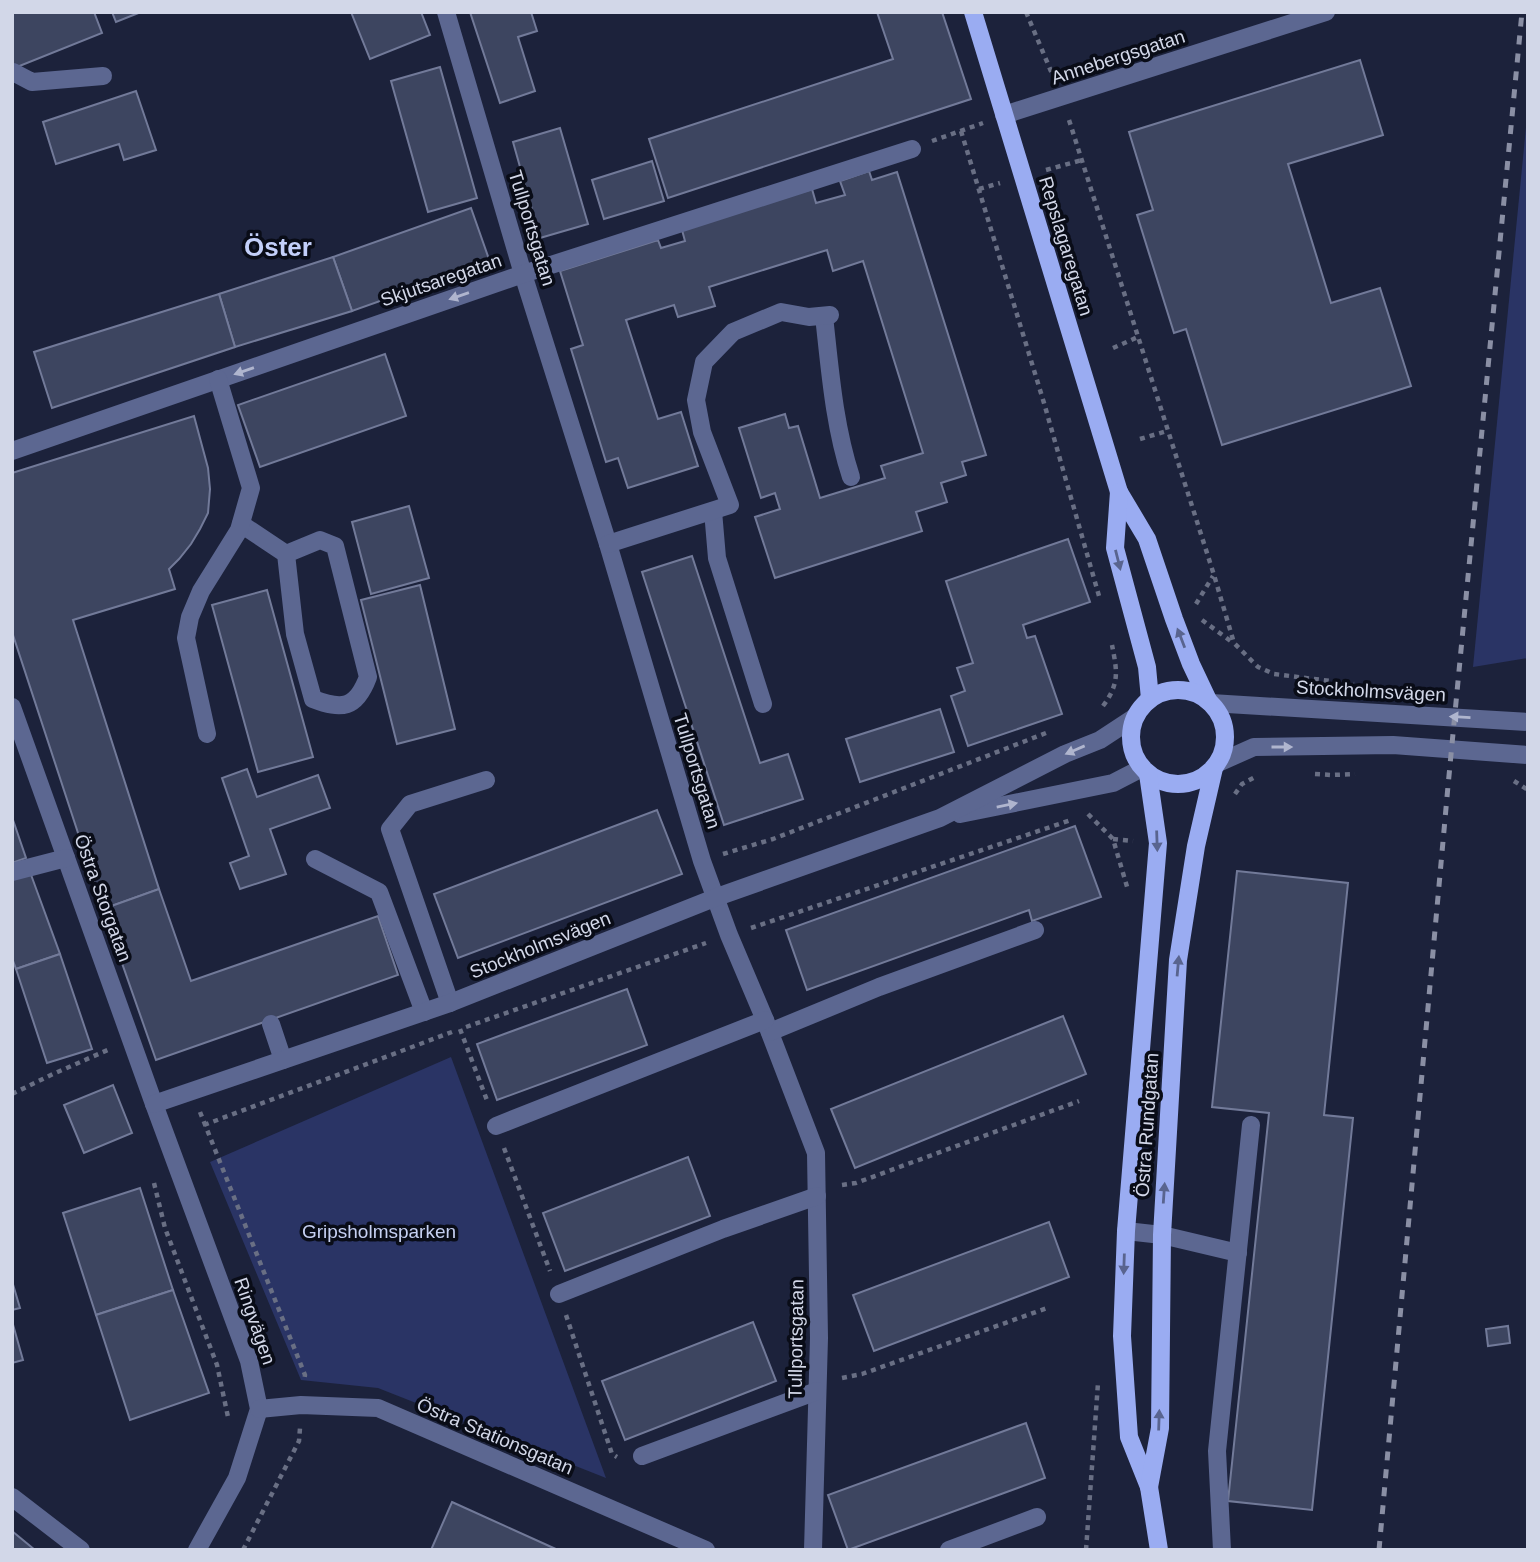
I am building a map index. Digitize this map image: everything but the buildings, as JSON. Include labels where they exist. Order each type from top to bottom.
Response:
[{"type":"main road","name":"Repslagaregatan","points":[[973,12],[1119,492],[1147,539],[1182,641],[1210,701]]},
{"type":"main road","name":"Repslagaregatan","points":[[1119,492],[1115,548],[1147,667],[1150,699]]},
{"type":"main road","points":[[1163,691],[1195,692],[1210,701],[1219,713],[1226,738],[1216,766],[1203,778],[1175,785],[1160,781],[1145,771],[1135,757],[1131,744],[1131,730],[1141,707],[1163,691]]},
{"type":"main road","name":"Östra Rundgatan","points":[[1149,1487],[1160,1428],[1162,1235],[1178,960],[1196,846],[1216,766]]},
{"type":"main road","name":"Östra Rundgatan","points":[[1145,771],[1158,843],[1126,1230],[1122,1336],[1129,1437],[1149,1487],[1159,1550]]},
{"type":"street","name":"Tullportsgatan","points":[[446,12],[702,861],[817,1153],[819,1338],[813,1550]]},
{"type":"street","name":"Annebergsgatan","points":[[1004,115],[1326,12]]},
{"type":"street","points":[[13,72],[32,82],[103,76]]},
{"type":"street","name":"Skjutsaregatan","points":[[12,451],[523,274],[912,149]]},
{"type":"street","points":[[608,544],[730,505],[702,432],[696,400],[704,362],[733,332],[781,312],[809,317],[827,316],[835,413],[851,477]]},
{"type":"street","points":[[207,734],[186,638],[190,617],[201,591],[239,530],[251,488],[218,379]]},
{"type":"street","points":[[713,510],[717,558],[763,704]]},
{"type":"street","points":[[241,524],[286,554],[295,634],[313,699],[331,706],[347,705],[362,692],[368,677],[335,546],[320,540],[286,554]]},
{"type":"street","name":"Stockholmsvägen","points":[[1210,701],[1528,722]]},
{"type":"street","name":"Östra Storgatan","points":[[12,707],[18,739],[66,859],[154,1104]]},
{"type":"street","name":"Stockholmsvägen","points":[[154,1104],[450,1003],[716,897],[940,818],[1065,754],[1100,740],[1135,718]]},
{"type":"street","points":[[1216,766],[1254,747],[1393,745],[1528,755]]},
{"type":"street","name":"Stockholmsvägen","points":[[940,818],[1113,783],[1145,771]]},
{"type":"street","points":[[450,1003],[390,829],[410,804],[486,780]]},
{"type":"street","points":[[12,872],[66,859]]},
{"type":"street","points":[[315,859],[379,892],[424,1012]]},
{"type":"street","points":[[496,1126],[1035,930]]},
{"type":"street","points":[[271,1024],[283,1060]]},
{"type":"street","name":"Ringvägen","points":[[154,1104],[249,1361],[259,1409],[237,1478],[197,1550]]},
{"type":"street","points":[[1222,1550],[1217,1451],[1251,1125]]},
{"type":"street","points":[[559,1294],[817,1192]]},
{"type":"street","points":[[1126,1230],[1162,1235],[1238,1253]]},
{"type":"street","points":[[642,1456],[817,1387]]},
{"type":"street","name":"Östra Stationsgatan","points":[[259,1409],[302,1405],[378,1408],[706,1550]]},
{"type":"street","points":[[12,1497],[81,1550]]},
{"type":"street","points":[[949,1550],[1037,1517]]},
{"type":"path","points":[[1026,12],[1062,97],[1234,643]]},
{"type":"path","points":[[912,149],[1004,115]]},
{"type":"path","points":[[961,131],[1044,403],[1100,600]]},
{"type":"path","points":[[1113,348],[1138,337]]},
{"type":"path","points":[[1140,439],[1167,431]]},
{"type":"path","points":[[1191,613],[1214,575]]},
{"type":"path","points":[[1202,620],[1234,643],[1258,667],[1274,674],[1363,685]]},
{"type":"path","points":[[1098,712],[1111,694],[1118,673],[1111,640]]},
{"type":"path","points":[[702,861],[773,839],[1057,729]]},
{"type":"path","points":[[1305,773],[1358,773]]},
{"type":"path","points":[[1234,795],[1242,784],[1261,774]]},
{"type":"path","points":[[1506,776],[1528,790]]},
{"type":"path","points":[[204,1125],[460,1029],[1087,813],[1113,839]]},
{"type":"path","points":[[460,1029],[559,1294],[612,1454],[625,1461],[642,1456]]},
{"type":"path","points":[[12,1094],[131,1041]]},
{"type":"path","points":[[817,1192],[856,1183],[1079,1101]]},
{"type":"path","points":[[152,1178],[165,1228],[217,1365],[229,1419]]},
{"type":"path","points":[[817,1387],[862,1374],[1050,1307]]},
{"type":"green space","points":[[1528,107],[1528,658],[1473,667]]},
{"type":"green space","name":"Gripsholmsparken","points":[[451,1057],[606,1478],[378,1388],[301,1380],[210,1162]]},
{"type":"railway","points":[[1379,1550],[1522,12]]},
{"type":"district","name":"Öster","points":[[278,247]]}]
